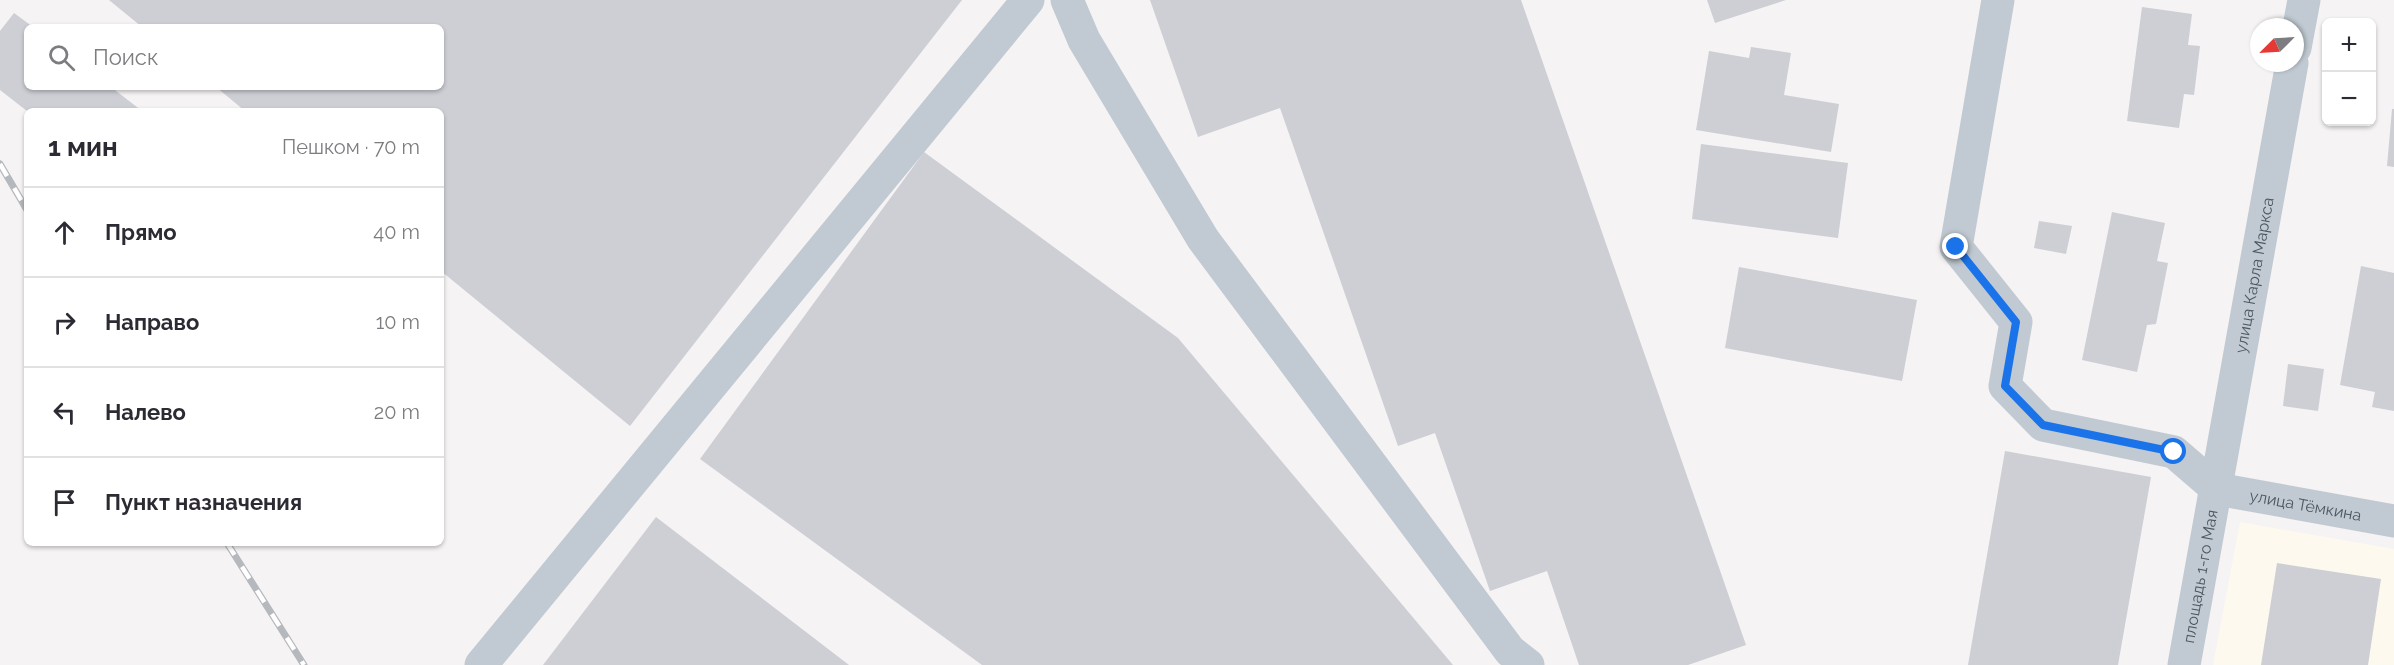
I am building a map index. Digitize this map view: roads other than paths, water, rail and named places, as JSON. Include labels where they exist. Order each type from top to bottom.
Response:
[{"type":"street","points":[[481,665],[1028,0]]},
{"type":"street","points":[[1067,0],[1084,40],[1203,239],[1510,651],[1528,665]]},
{"type":"street","points":[[1998,0],[1956,247],[2016,322],[2005,386],[2043,425],[2174,452],[2217,489]]},
{"type":"street","points":[[2301,18],[2304,0]]},
{"type":"street","name":"улица Карла Маркса","points":[[2217,489],[2290,72]]},
{"type":"street","name":"улица Тёмкина","points":[[2217,489],[2394,521]]},
{"type":"street","name":"площадь 1-го Мая","points":[[2184,665],[2217,489]]},
{"type":"railway","points":[[0,164],[24,205]]},
{"type":"railway","points":[[229,546],[304,665]]}]
